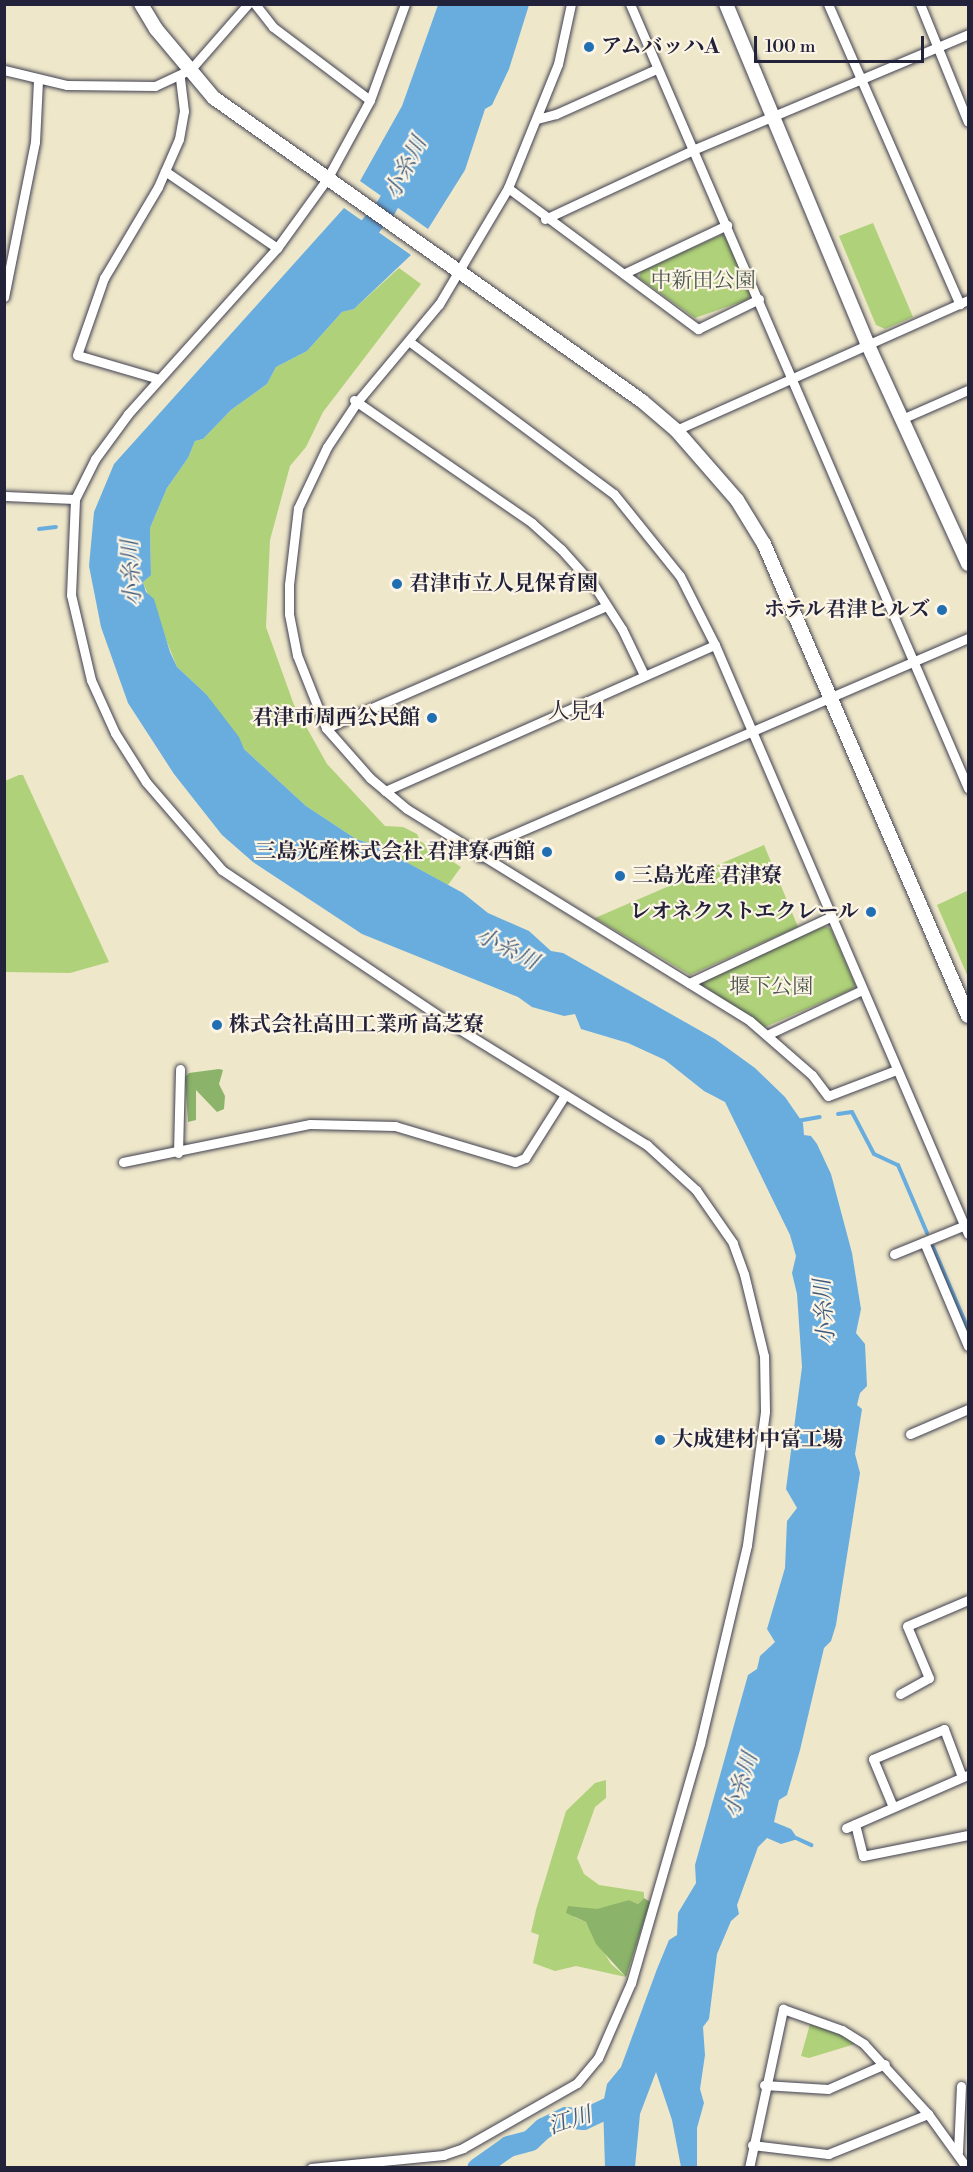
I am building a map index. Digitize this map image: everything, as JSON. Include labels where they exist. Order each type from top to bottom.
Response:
[{"type":"street","points":[[141,4],[185,73],[214,98],[616,382],[676,430],[737,500],[764,544],[969,1016]]},
{"type":"street","points":[[4,70],[38,80],[67,85],[154,86],[185,73],[248,4]]},
{"type":"street","points":[[255,4],[273,27],[370,100]]},
{"type":"street","points":[[311,2168],[443,2155],[463,2148],[569,2088],[598,2058],[631,1983],[654,1911],[730,1628],[754,1511],[765,1411],[764,1356],[744,1274],[733,1243],[715,1214],[681,1174],[647,1145],[565,1095],[247,889],[190,838],[146,782],[116,733],[92,680],[71,595],[75,499],[96,459],[159,379],[277,248],[329,180],[370,100],[405,4]]},
{"type":"street","points":[[570,4],[558,64],[508,188],[460,272],[410,342],[354,400],[309,482],[298,508],[291,548],[289,614],[297,655],[326,728],[385,791],[480,857],[689,983],[769,1035],[828,1096],[896,1070]]},
{"type":"street","points":[[630,4],[656,69],[695,149],[913,662],[969,788]]},
{"type":"street","points":[[726,4],[867,343],[904,418],[969,564]]},
{"type":"street","points":[[676,430],[867,343],[964,302],[859,81],[828,4]]},
{"type":"street","points":[[920,4],[969,122]]},
{"type":"street","points":[[545,219],[695,149],[969,34]]},
{"type":"street","points":[[537,119],[556,114],[656,69]]},
{"type":"street","points":[[159,379],[76,355],[104,278],[165,171],[183,124],[185,73]]},
{"type":"street","points":[[4,297],[35,142],[38,80]]},
{"type":"street","points":[[165,171],[277,248]]},
{"type":"street","points":[[508,188],[545,219],[625,273],[698,329],[759,298]]},
{"type":"street","points":[[625,273],[727,225]]},
{"type":"street","points":[[410,342],[614,494],[680,576],[715,645],[750,732],[896,1070],[967,1227],[894,1254]]},
{"type":"street","points":[[904,418],[969,390]]},
{"type":"street","points":[[354,400],[532,523],[561,549],[607,606],[644,675]]},
{"type":"street","points":[[4,496],[75,499]]},
{"type":"street","points":[[326,728],[607,606]]},
{"type":"street","points":[[480,857],[491,844],[969,638]]},
{"type":"street","points":[[385,791],[715,645]]},
{"type":"street","points":[[689,983],[830,917]]},
{"type":"street","points":[[769,1035],[862,990]]},
{"type":"street","points":[[178,1153],[180,1069]]},
{"type":"street","points":[[123,1162],[178,1153],[310,1125],[395,1126],[515,1162],[525,1158],[565,1095]]},
{"type":"street","points":[[924,1242],[969,1346]]},
{"type":"street","points":[[910,1434],[969,1409]]},
{"type":"street","points":[[900,1695],[928,1678],[907,1626],[969,1600]]},
{"type":"street","points":[[893,1807],[873,1759],[944,1729],[966,1776],[851,1826],[862,1856],[969,1834]]},
{"type":"street","points":[[749,2168],[764,2085],[783,2009],[842,2030],[885,2064],[958,2152]]},
{"type":"street","points":[[764,2085],[828,2089],[885,2064]]},
{"type":"street","points":[[961,2086],[958,2152],[962,2166]]},
{"type":"street","points":[[752,2145],[828,2154],[928,2114]]},
{"type":"green space","points":[[873,223],[913,317],[885,329],[876,325],[839,236]]},
{"type":"green space","name":"中新田公園","points":[[721,235],[727,236],[751,295],[747,300],[695,318],[639,278],[641,271]]},
{"type":"green space","points":[[399,268],[421,284],[323,412],[306,447],[290,466],[270,540],[266,627],[294,705],[327,764],[385,826],[403,827],[417,834],[420,841],[461,867],[448,885],[375,845],[356,839],[306,806],[244,749],[206,694],[177,667],[143,582],[151,574],[150,528],[167,488],[188,458],[195,441],[203,439],[231,410],[267,384],[276,367],[307,351],[342,312],[354,309]]},
{"type":"green space","points":[[23,775],[109,962],[70,973],[5,972],[5,781]]},
{"type":"green space","points":[[764,845],[798,927],[690,975],[595,918]]},
{"type":"green space","points":[[967,891],[968,894],[968,977],[937,905]]},
{"type":"green space","name":"堰下公園","points":[[825,926],[831,929],[855,984],[853,989],[765,1027],[700,984],[702,979]]},
{"type":"green space","points":[[223,1070],[219,1084],[225,1096],[224,1109],[217,1112],[196,1090],[196,1120],[188,1122],[185,1077],[189,1073]]},
{"type":"green space","points":[[606,1780],[606,1798],[595,1807],[577,1858],[584,1874],[599,1885],[644,1892],[644,1898],[638,1904],[629,1900],[574,1917],[586,1922],[611,1964],[626,1977],[576,1966],[555,1971],[533,1963],[539,1935],[531,1932],[566,1811],[595,1783]]},
{"type":"green space","points":[[644,1898],[650,1902],[626,1977],[596,1944],[586,1922],[566,1913],[568,1906],[597,1909],[629,1900],[638,1904]]},
{"type":"green space","points":[[810,2024],[840,2033],[855,2044],[809,2058],[801,2056]]},
{"type":"water","points":[[438,5],[529,5],[509,69],[492,105],[485,109],[465,170],[428,229],[360,181],[402,106]]},
{"type":"water","points":[[344,208],[411,255],[354,309],[342,312],[307,351],[276,367],[267,384],[231,410],[203,439],[195,441],[188,458],[167,488],[150,528],[151,575],[143,582],[146,592],[154,599],[170,652],[177,667],[206,694],[239,737],[244,749],[306,806],[356,839],[375,845],[463,893],[488,913],[529,931],[551,951],[563,953],[715,1039],[755,1068],[785,1097],[803,1123],[804,1135],[811,1136],[817,1144],[831,1174],[852,1253],[861,1309],[856,1333],[865,1344],[867,1386],[860,1393],[857,1405],[862,1409],[855,1454],[860,1473],[836,1625],[831,1641],[824,1648],[800,1750],[787,1795],[779,1800],[774,1822],[791,1829],[798,1839],[781,1844],[767,1838],[758,1847],[737,1905],[739,1914],[731,1921],[717,1954],[709,2019],[703,2027],[705,2055],[700,2089],[704,2103],[697,2128],[697,2167],[681,2167],[672,2120],[656,2072],[640,2114],[635,2167],[605,2167],[603,2104],[607,2084],[621,2067],[669,1940],[677,1935],[678,1913],[696,1883],[695,1865],[748,1675],[757,1669],[760,1656],[775,1642],[767,1629],[785,1568],[787,1521],[797,1508],[786,1489],[802,1367],[797,1294],[792,1273],[796,1256],[790,1235],[725,1102],[704,1091],[665,1060],[628,1043],[581,1029],[575,1014],[564,1016],[532,1007],[518,997],[362,934],[253,862],[222,835],[174,774],[128,703],[101,627],[89,566],[94,512],[114,464]]},
{"type":"waterway","name":"小糸川","points":[[352,247],[385,208],[402,178]]},
{"type":"waterway","points":[[39,529],[56,527]]},
{"type":"waterway","points":[[838,1114],[852,1112],[874,1154],[898,1165],[927,1233]]},
{"type":"waterway","points":[[797,1121],[820,1117]]},
{"type":"waterway","points":[[933,1247],[968,1329]]},
{"type":"waterway","points":[[796,1838],[811,1845]]},
{"type":"waterway","name":"江川","points":[[477,2168],[508,2146],[530,2140],[543,2128],[566,2117],[583,2119],[615,2104],[626,2093]]},
{"type":"place","name":"アムバッハA","points":[[589,47]]},
{"type":"place","name":"君津市立人見保育園","points":[[397,584]]},
{"type":"place","name":"ホテル君津ヒルズ","points":[[942,610]]},
{"type":"place","name":"君津市周西公民館","points":[[432,718]]},
{"type":"place","name":"三島光産株式会社 君津寮 西館","points":[[547,852]]},
{"type":"place","name":"三島光産 君津寮","points":[[620,876]]},
{"type":"place","name":"レオネクストエクレール","points":[[871,912]]},
{"type":"place","name":"株式会社高田工業所 高芝寮","points":[[217,1025]]},
{"type":"place","name":"大成建材 中富工場","points":[[660,1440]]},
{"type":"district","name":"人見4","points":[[576,712]]}]
